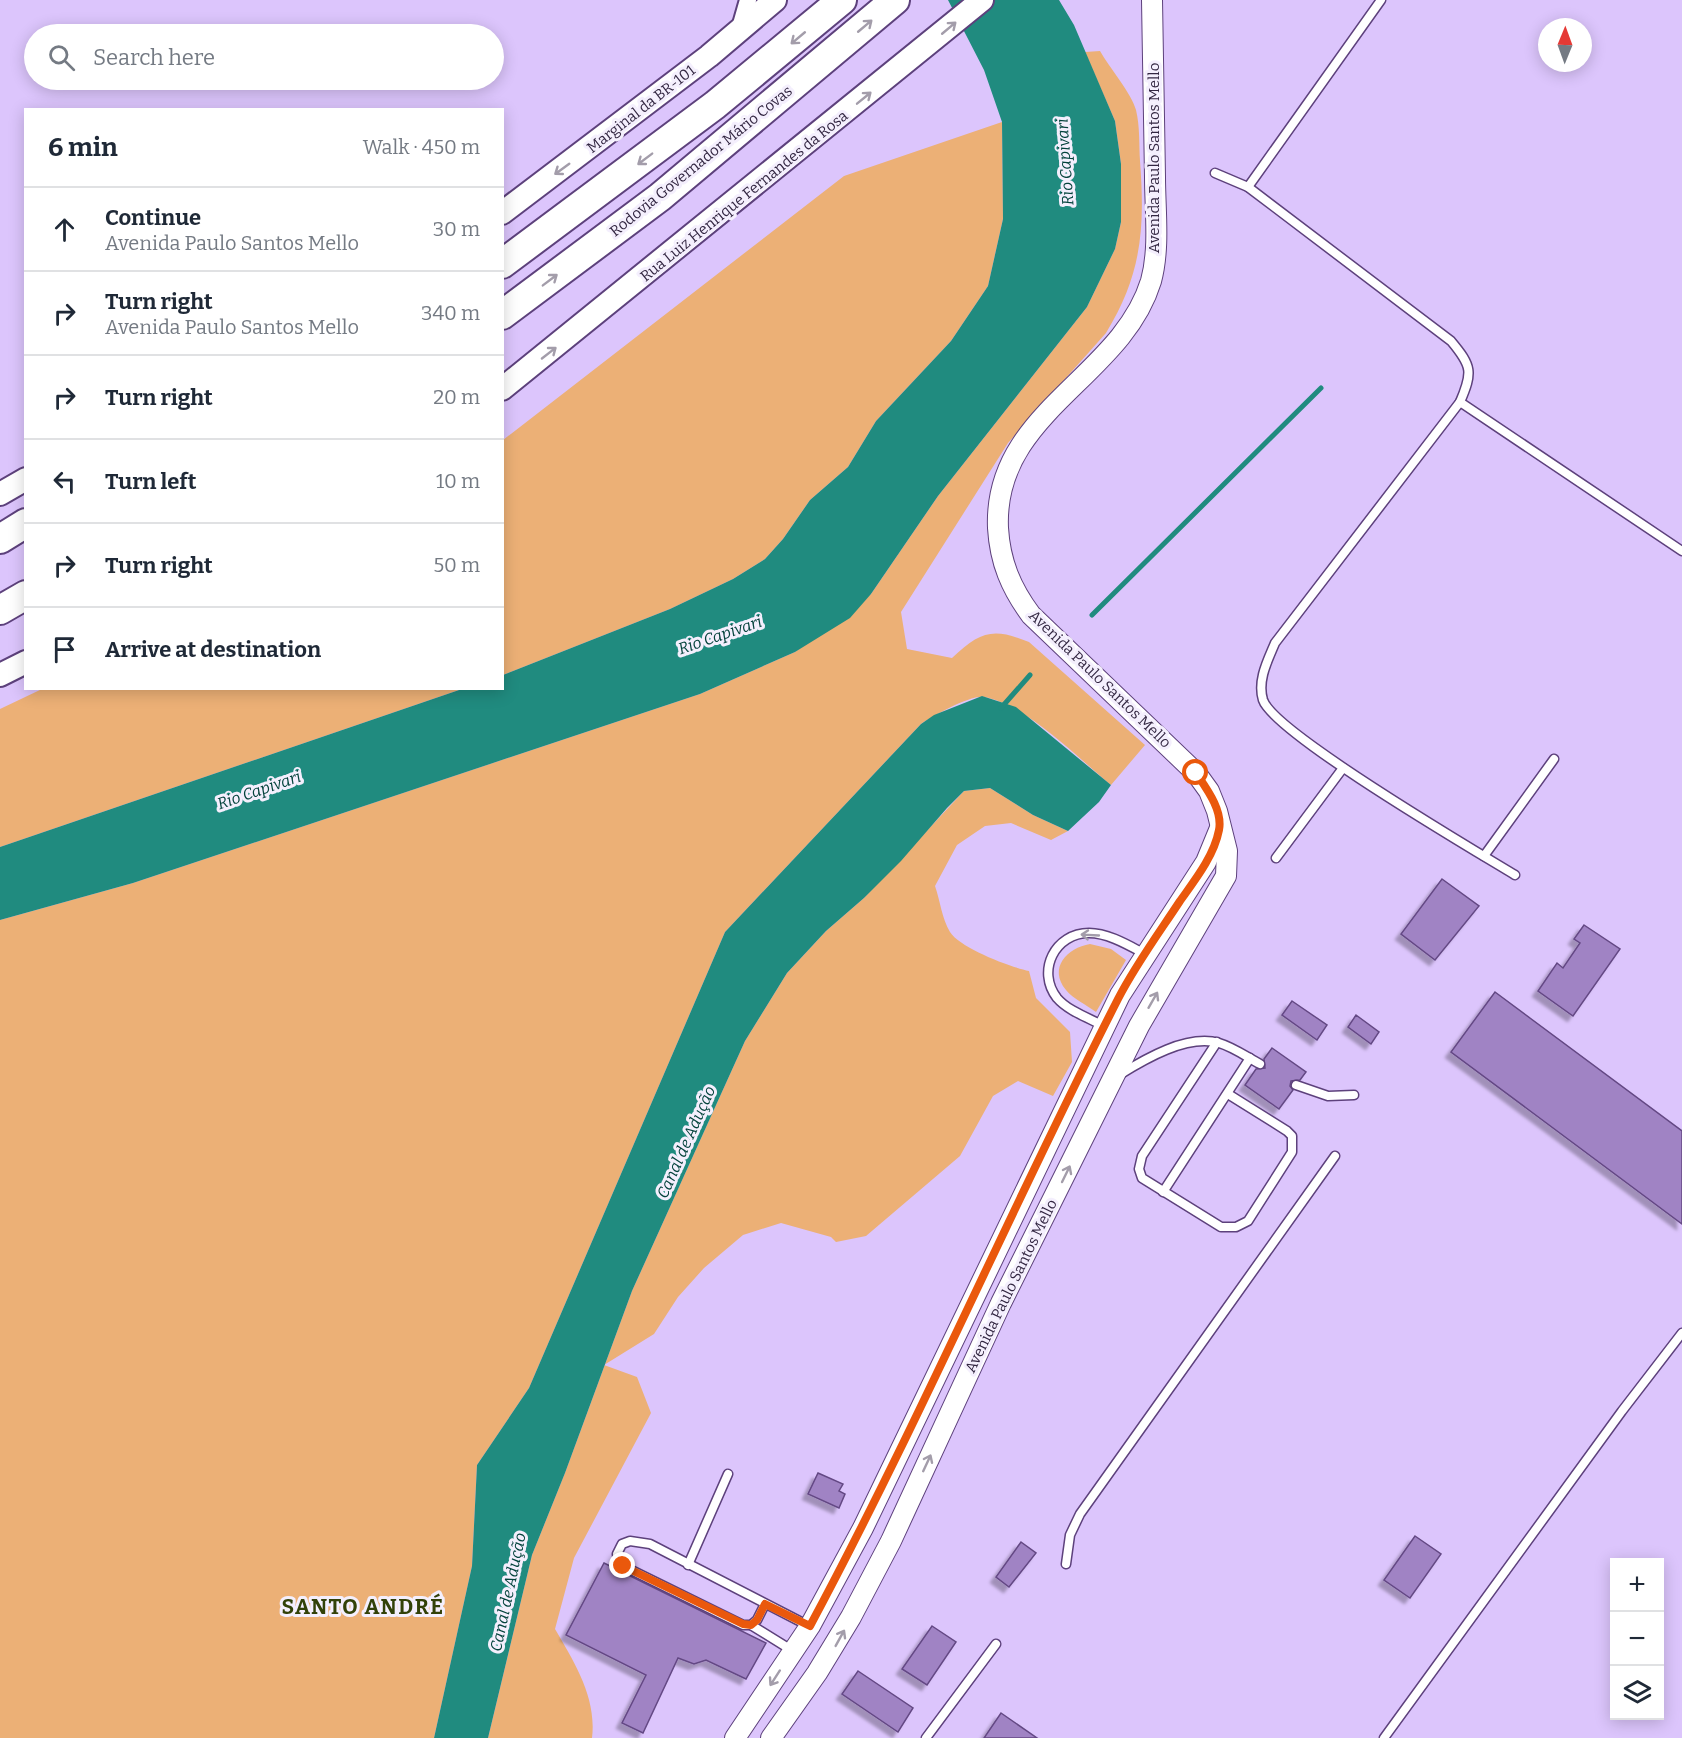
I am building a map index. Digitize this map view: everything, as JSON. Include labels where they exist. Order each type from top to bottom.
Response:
[{"type":"highway","points":[[504,263],[716,105],[842,0]]},
{"type":"highway","name":"Rodovia Governador Mário Covas","points":[[504,314],[660,197],[895,0]]},
{"type":"highway","points":[[0,539],[24,524]]},
{"type":"highway","points":[[0,610],[24,596]]},
{"type":"main road","name":"Marginal da BR-101","points":[[504,212],[627,121],[775,0]]},
{"type":"main road","name":"Rua Luiz Henrique Fernandes da Rosa","points":[[504,387],[915,57],[982,0]]},
{"type":"main road","points":[[0,494],[24,480]]},
{"type":"main road","points":[[0,675],[24,663]]},
{"type":"street","points":[[740,28],[748,0]]},
{"type":"street","name":"Avenida Paulo Santos Mello","points":[[771,1738],[834,1647],[891,1541],[1001,1303],[1109,1087],[1172,969],[1226,876],[1228,863],[1217,811],[1209,791],[1196,773],[1031,615],[1016,594],[1006,573],[999,547],[998,515],[1002,486],[1013,454],[1041,418],[1111,347],[1134,319],[1151,280],[1155,227],[1152,0]]},
{"type":"street","name":"Avenida Paulo Santos Mello","points":[[740,1731],[810,1626],[863,1527],[1104,1026],[1145,954],[1206,862],[1220,828]]},
{"type":"street","points":[[1145,954],[1172,969]]},
{"type":"street","points":[[1092,1063],[1106,1067],[1109,1087],[1098,1096],[1086,1092],[1082,1073],[1092,1063]]},
{"type":"street","points":[[977,1291],[1001,1303]]},
{"type":"street","points":[[863,1527],[891,1541]]},
{"type":"street","points":[[740,1731],[763,1738]]},
{"type":"lane","points":[[1248,187],[1381,0]]},
{"type":"lane","points":[[1215,173],[1248,187],[1451,341],[1468,360],[1469,382],[1460,402],[1275,643],[1263,673],[1263,700],[1276,717],[1343,768],[1515,875]]},
{"type":"lane","points":[[1460,402],[1682,551]]},
{"type":"lane","points":[[1484,856],[1554,759]]},
{"type":"lane","points":[[1276,858],[1343,768]]},
{"type":"lane","points":[[1104,1026],[1058,999],[1048,983],[1048,964],[1058,945],[1073,935],[1090,933],[1114,939],[1145,954]]},
{"type":"lane","points":[[1109,1087],[1168,1050],[1190,1043],[1217,1042],[1260,1064]]},
{"type":"lane","points":[[1217,1042],[1142,1156],[1138,1169],[1142,1178],[1221,1227],[1236,1227],[1248,1221],[1292,1152],[1293,1144],[1287,1131],[1228,1094]]},
{"type":"lane","points":[[1163,1192],[1250,1058]]},
{"type":"lane","points":[[1296,1085],[1328,1096],[1354,1095]]},
{"type":"lane","points":[[1066,1564],[1070,1534],[1080,1514],[1335,1156]]},
{"type":"lane","points":[[1384,1738],[1622,1411],[1682,1333]]},
{"type":"lane","points":[[688,1565],[728,1474]]},
{"type":"lane","points":[[793,1651],[751,1625],[743,1624],[623,1566],[618,1562],[617,1554],[622,1544],[638,1541],[650,1544],[810,1626]]},
{"type":"lane","points":[[751,1625],[757,1620],[765,1604]]},
{"type":"lane","points":[[926,1738],[996,1644]]},
{"type":"shaded area","points":[[1100,51],[1130,96],[1138,122],[1141,229],[1134,270],[1127,291],[1106,333],[1008,443],[901,612],[907,649],[952,658],[971,642],[987,635],[1005,635],[1029,642],[1145,745],[1111,785],[1034,721],[1000,702],[978,697],[943,711],[921,724],[725,932],[529,1388],[477,1465],[472,1566],[434,1738],[0,1738],[0,920],[133,883],[700,694],[795,652],[871,594],[938,496],[1087,307],[1115,249],[1121,222],[1121,164],[1115,121],[1085,52]]},
{"type":"shaded area","points":[[1002,122],[1003,219],[988,286],[951,341],[876,421],[848,467],[810,500],[783,539],[765,559],[733,579],[670,609],[504,675],[504,439],[844,176]]},
{"type":"shaded area","points":[[40,690],[459,690],[0,847],[0,709]]},
{"type":"shaded area","points":[[990,788],[1033,815],[1068,831],[1051,840],[1011,823],[985,826],[957,845],[935,886],[945,921],[955,938],[986,956],[1029,971],[1036,998],[1070,1032],[1072,1062],[1053,1096],[1018,1081],[993,1096],[960,1156],[866,1236],[836,1242],[831,1237],[781,1223],[743,1235],[704,1268],[678,1297],[654,1334],[605,1364],[632,1291],[745,1041],[787,973],[826,931],[864,898],[964,791]]},
{"type":"shaded area","points":[[1090,944],[1111,949],[1126,960],[1096,1012],[1066,990],[1059,974],[1063,960],[1068,955]]},
{"type":"shaded area","points":[[605,1365],[637,1377],[651,1413],[574,1558],[555,1629],[588,1694],[593,1723],[592,1738],[488,1738],[532,1555]]},
{"type":"water","name":"Rio Capivari","points":[[948,0],[1059,0],[1074,25],[1115,121],[1121,164],[1121,222],[1115,249],[1087,307],[938,496],[871,594],[850,618],[795,652],[700,694],[133,883],[0,920],[0,847],[459,690],[504,690],[504,675],[670,609],[733,579],[765,559],[783,539],[810,500],[848,467],[876,421],[951,341],[988,286],[1003,219],[1002,122],[984,70]]},
{"type":"water","name":"Canal de Adução","points":[[982,696],[1016,707],[1111,785],[1099,802],[1068,831],[1033,815],[990,788],[964,791],[901,861],[864,898],[826,931],[787,973],[745,1041],[632,1291],[565,1473],[532,1555],[488,1738],[434,1738],[472,1566],[477,1465],[529,1388],[725,932],[921,724],[934,715]]},
{"type":"building","points":[[1442,879],[1479,906],[1435,960],[1401,934]]},
{"type":"building","points":[[1584,925],[1620,949],[1573,1016],[1538,991],[1557,963],[1563,968],[1580,943],[1574,939]]},
{"type":"building","points":[[1495,992],[1682,1131],[1682,1224],[1451,1052]]},
{"type":"building","points":[[1292,1001],[1327,1025],[1317,1040],[1282,1015]]},
{"type":"building","points":[[1356,1015],[1379,1032],[1371,1044],[1348,1027]]},
{"type":"building","points":[[1272,1048],[1306,1072],[1300,1080],[1291,1081],[1290,1086],[1293,1090],[1279,1109],[1245,1085],[1256,1069],[1265,1068],[1264,1059]]},
{"type":"building","points":[[818,1473],[843,1484],[839,1491],[845,1494],[839,1508],[808,1494]]},
{"type":"building","points":[[1415,1536],[1441,1554],[1410,1598],[1384,1580]]},
{"type":"building","points":[[1021,1542],[1036,1553],[1009,1587],[996,1577]]},
{"type":"building","points":[[604,1563],[766,1643],[746,1679],[706,1660],[694,1664],[678,1658],[643,1733],[622,1723],[646,1675],[566,1635]]},
{"type":"building","points":[[932,1626],[956,1642],[927,1685],[902,1669]]},
{"type":"building","points":[[858,1671],[913,1708],[898,1732],[842,1694]]},
{"type":"building","points":[[1001,1713],[1037,1738],[984,1738]]},
{"type":"waterway","points":[[1092,615],[1321,388]]},
{"type":"waterway","points":[[1001,708],[1030,675]]},
{"type":"district","name":"SANTO ANDRÉ","points":[[363,1607]]},
{"type":"route","points":[[623,1566],[743,1624],[751,1625],[757,1620],[765,1604],[810,1626],[863,1527],[1120,995],[1195,880],[1214,845],[1220,828],[1217,811],[1209,791],[1196,773]]}]
